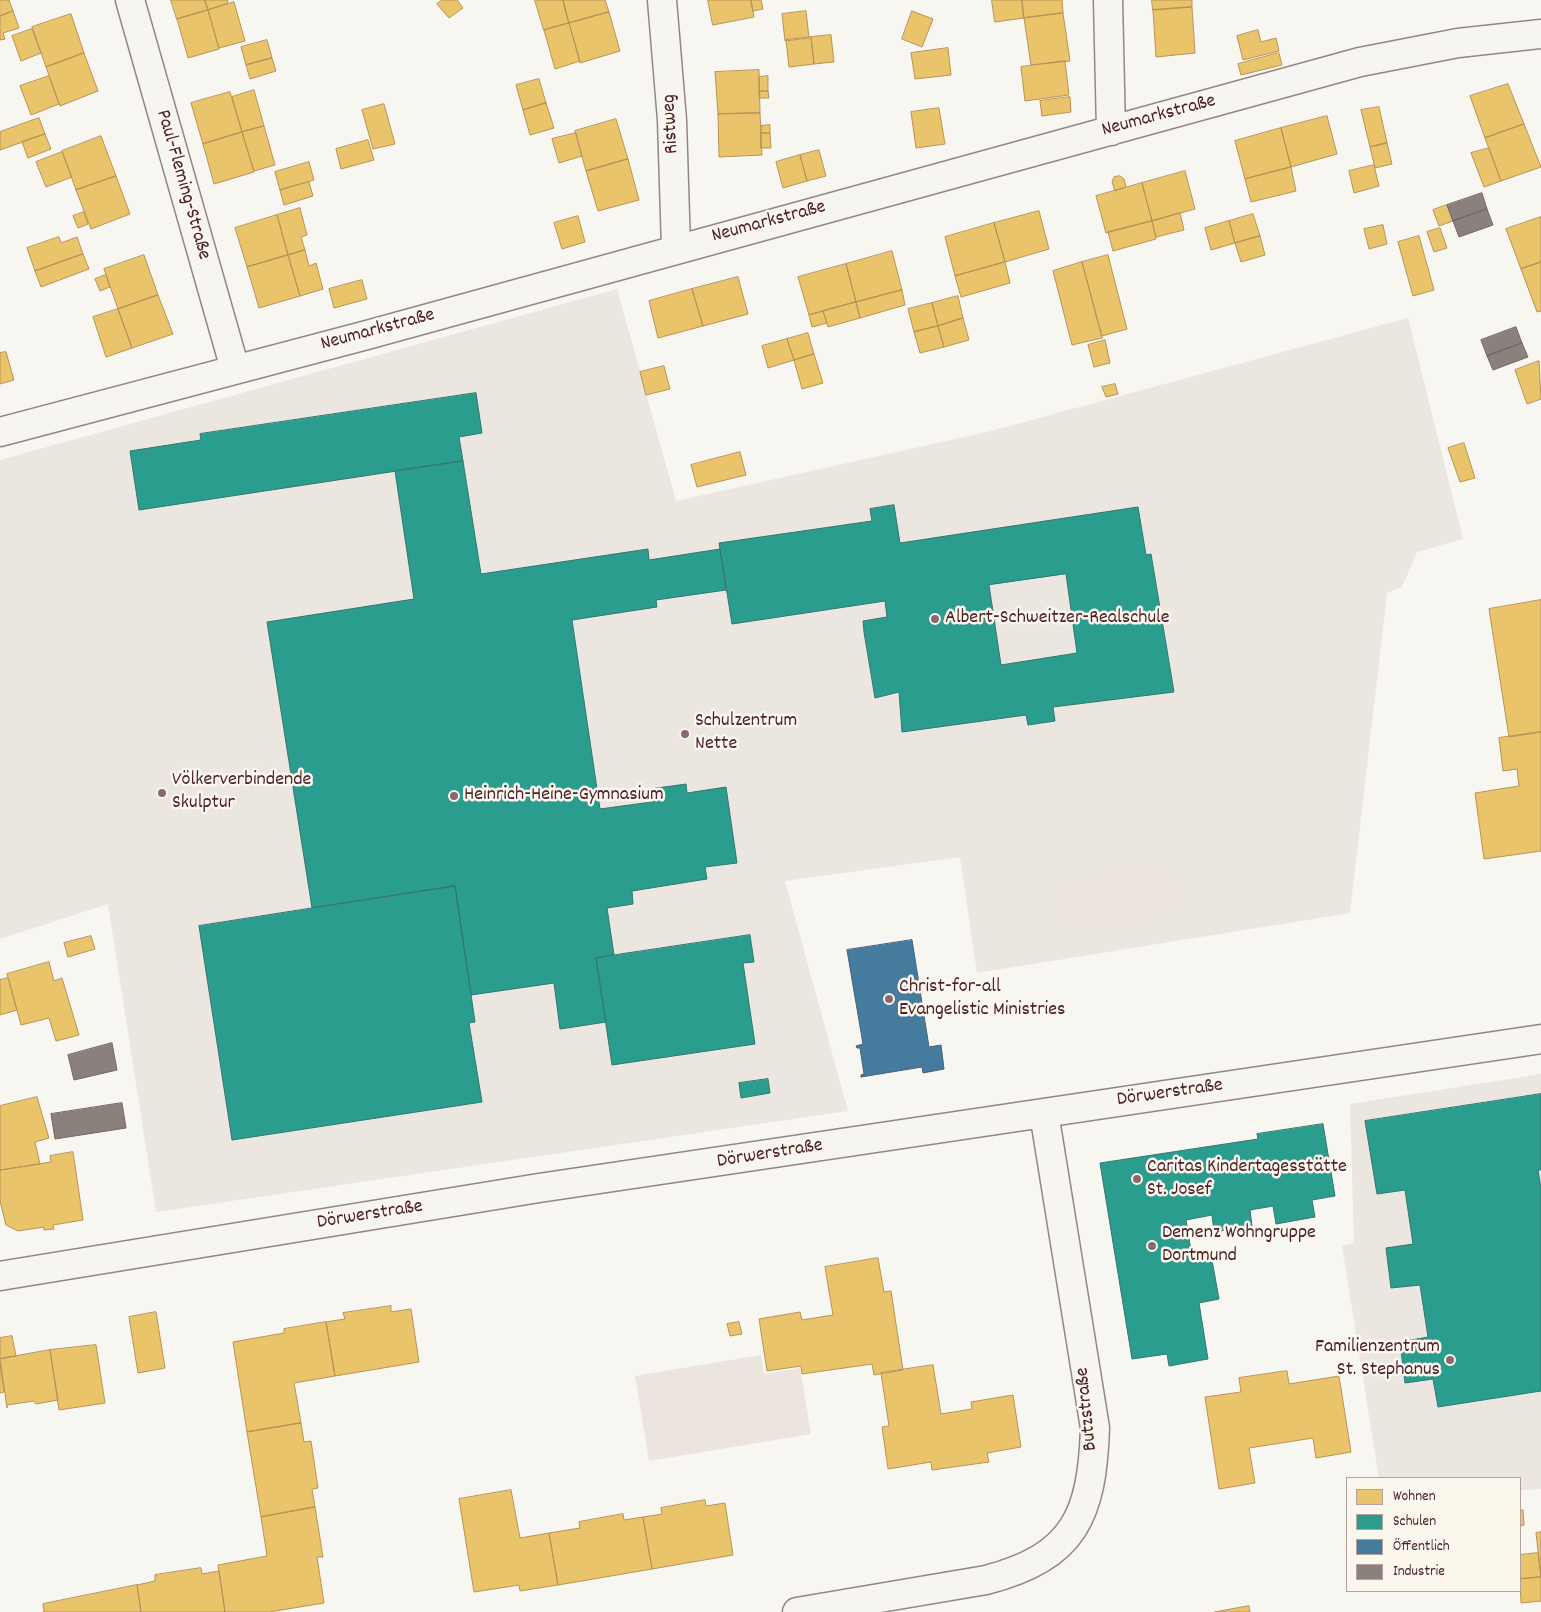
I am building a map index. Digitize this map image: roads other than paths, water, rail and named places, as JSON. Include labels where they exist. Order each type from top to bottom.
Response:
[{"type":"street","name":"Paul-Fleming-Straße","points":[[130,0],[235,369]]},
{"type":"street","name":"Ristweg","points":[[662,0],[672,120],[676,248]]},
{"type":"street","points":[[1108,0],[1111,131]]},
{"type":"street","name":"Neumarkstraße","points":[[0,432],[367,335],[676,248],[1360,62],[1458,43],[1540,36]]},
{"type":"street","name":"Dörwerstraße","points":[[0,1276],[539,1188],[1541,1039]]},
{"type":"street","name":"Butzstraße","points":[[797,1612],[986,1580],[1011,1574],[1035,1564],[1070,1535],[1079,1517],[1089,1490],[1094,1464],[1095,1428],[1044,1112]]},
{"type":"place","name":"Albert-Schweitzer-Realschule","points":[[935,619]]},
{"type":"place","name":"Schulzentrum Nette","points":[[685,734]]},
{"type":"place","name":"Völkerverbindende Skulptur","points":[[162,793]]},
{"type":"place","name":"Heinrich-Heine-Gymnasium","points":[[454,796]]},
{"type":"place","name":"Christ-for-all Evangelistic Ministries","points":[[889,999]]},
{"type":"place","name":"Caritas Kindertagesstätte St. Josef","points":[[1137,1179]]},
{"type":"place","name":"Demenz Wohngruppe Dortmund","points":[[1152,1246]]},
{"type":"place","name":"Familienzentrum St. Stephanus","points":[[1450,1360]]}]
